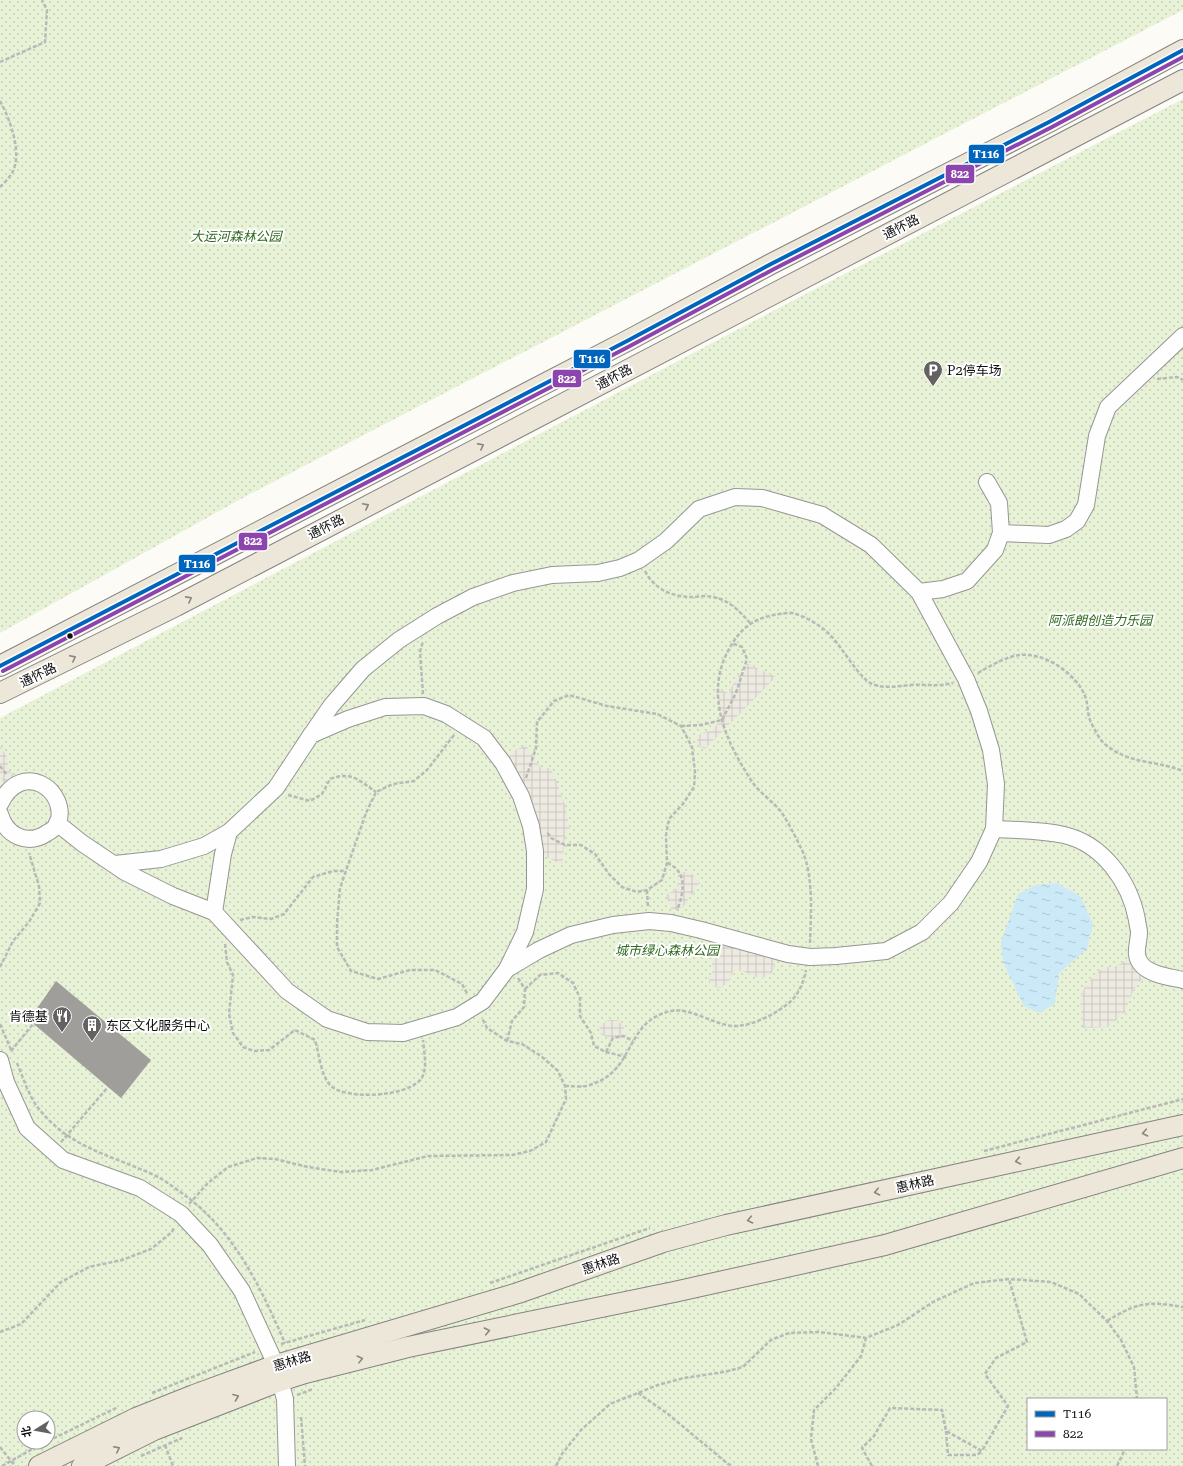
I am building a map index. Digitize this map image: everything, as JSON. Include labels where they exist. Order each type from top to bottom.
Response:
[{"type":"main road","name":"通怀路","points":[[0,666],[620,345],[772,264],[1042,126],[1183,50]]},
{"type":"main road","name":"通怀路","points":[[0,694],[176,606],[1183,80]]},
{"type":"main road","name":"惠林路","points":[[82,1466],[154,1430],[278,1373],[518,1293],[662,1242],[726,1225],[1183,1125]]},
{"type":"main road","name":"惠林路","points":[[40,1466],[136,1418],[194,1395],[278,1373],[674,1292],[885,1245],[1183,1158]]},
{"type":"lane","points":[[1001,533],[1049,535],[1066,530],[1077,521],[1086,505],[1097,436],[1108,407],[1183,336]]},
{"type":"lane","points":[[919,592],[943,589],[967,581],[996,550],[1001,533],[999,504],[987,482]]},
{"type":"lane","points":[[115,864],[161,859],[204,846],[229,832],[276,788],[331,706],[363,669],[399,640],[437,616],[473,597],[513,583],[552,575],[598,573],[620,568],[639,560],[666,541],[699,509],[736,497],[762,498],[822,515],[871,545],[919,592],[966,679],[979,711],[991,750],[996,784],[994,829],[979,862],[952,903],[922,932],[886,951],[810,957],[788,954],[671,923],[649,921],[613,925],[571,935],[539,950],[506,969]]},
{"type":"lane","points":[[58,823],[82,843],[125,872],[173,896],[214,912],[287,991],[327,1019],[367,1032],[403,1033],[457,1017],[475,1007],[483,1001],[506,969],[525,932],[535,890],[535,851],[531,826],[520,796],[503,763],[484,738],[446,714],[424,706],[385,707],[348,719],[311,735]]},
{"type":"lane","points":[[0,804],[4,794],[14,785],[23,781],[46,785],[54,796],[59,808],[58,823],[42,837],[28,840],[15,836],[3,824],[0,814]]},
{"type":"lane","points":[[994,829],[1038,831],[1065,835],[1103,855],[1121,879],[1134,906],[1139,932],[1136,956],[1142,965],[1153,972],[1183,980]]},
{"type":"lane","points":[[214,912],[229,832]]},
{"type":"lane","points":[[0,1062],[6,1082],[27,1128],[52,1151],[63,1160],[140,1188],[180,1214],[210,1245],[242,1291],[278,1373],[285,1399],[287,1466]]},
{"type":"path","points":[[0,62],[45,42],[47,10],[42,0]]},
{"type":"path","points":[[0,101],[6,112],[17,148],[13,172],[0,187]]},
{"type":"path","points":[[1145,372],[1157,379],[1177,377],[1183,380]]},
{"type":"path","points":[[639,560],[649,580],[661,590],[683,597],[713,596],[732,604],[751,624]]},
{"type":"path","points":[[565,1086],[586,1086],[605,1079],[619,1068],[643,1025],[656,1016],[672,1010],[690,1013],[733,1026],[749,1024],[770,1015],[791,1001],[803,982],[810,957],[810,885],[802,849],[782,813],[754,784],[730,744],[722,720],[717,689],[722,662],[736,636],[751,624],[768,615],[792,612],[814,622],[831,635],[855,667],[871,683],[886,687],[912,685],[938,686],[966,679],[997,662],[1020,655],[1044,657],[1069,674],[1085,695],[1090,720],[1104,744],[1122,756],[1137,761],[1172,766],[1183,771]]},
{"type":"path","points":[[424,706],[420,680],[420,652],[425,637]]},
{"type":"path","points":[[520,796],[536,748],[537,722],[554,702],[569,695],[607,706],[657,714],[681,726],[701,725],[722,720],[736,693],[747,659],[742,647],[732,643]]},
{"type":"path","points":[[0,1332],[21,1324],[62,1282],[82,1270],[89,1267],[122,1260],[151,1249],[172,1232],[180,1214],[208,1183],[228,1167],[257,1158],[275,1159],[308,1167],[341,1172],[372,1170],[428,1156],[512,1155],[530,1151],[546,1142],[566,1099],[565,1086],[558,1071],[541,1056],[522,1044],[507,1041],[487,1028],[462,984],[435,970],[410,970],[378,979],[351,971],[337,947],[340,888],[366,814],[376,792],[393,784],[414,781],[427,770],[462,724]]},
{"type":"path","points":[[531,826],[543,827],[551,838],[564,845],[581,845],[596,854],[609,874],[622,887],[637,892],[647,890],[662,880],[667,863],[666,835],[669,819],[683,804],[694,787],[696,772],[692,747],[681,726]]},
{"type":"path","points":[[276,788],[283,794],[310,801],[322,794],[330,779],[344,774],[357,779],[376,792]]},
{"type":"path","points":[[0,967],[12,941],[29,922],[40,903],[39,886],[30,859],[28,840]]},
{"type":"path","points":[[667,863],[676,866],[681,875],[683,896],[671,923]]},
{"type":"path","points":[[506,969],[517,976],[525,989],[524,1007],[512,1021],[507,1041]]},
{"type":"path","points":[[525,989],[540,975],[558,973],[573,983],[580,998],[580,1016],[591,1033],[594,1046],[606,1052],[626,1057]]},
{"type":"path","points":[[0,1062],[33,1024]]},
{"type":"path","points":[[606,1052],[613,1038],[623,1036],[633,1041]]},
{"type":"path","points":[[52,1151],[108,1087]]},
{"type":"path","points":[[872,1466],[862,1448],[874,1436],[890,1408],[942,1410],[948,1454],[977,1455],[982,1451],[1008,1406],[985,1374],[996,1358],[1027,1342],[1009,1278]]},
{"type":"path","points":[[556,1466],[562,1454],[587,1425],[610,1404],[684,1378],[724,1372],[743,1366],[771,1340],[789,1333],[819,1332],[866,1338],[898,1325],[933,1302],[974,1284],[1009,1278],[1051,1282],[1079,1294],[1107,1321],[1121,1340],[1134,1367],[1137,1398]]},
{"type":"path","points":[[1107,1321],[1128,1308],[1155,1303],[1183,1307]]},
{"type":"path","points":[[818,1466],[811,1440],[814,1410],[836,1388],[861,1356],[866,1338]]},
{"type":"path","points":[[638,1393],[668,1414],[728,1465],[733,1466]]},
{"type":"path","points":[[296,1395],[298,1402]]},
{"type":"path","points":[[299,1410],[302,1424],[305,1466]]},
{"type":"path","points":[[946,1431],[982,1451]]},
{"type":"path","points":[[165,1445],[173,1466]]},
{"type":"path","points":[[0,1447],[15,1466]]},
{"type":"path","points":[[2,1466],[30,1450]]},
{"type":"path","points":[[1117,1466],[1125,1450]]},
{"type":"green space","name":"大运河森林公园","points":[[0,0],[1183,0],[1183,10],[248,495],[0,633]]},
{"type":"green space","name":"城市绿心森林公园","points":[[1183,99],[1183,1466],[0,1466],[0,718],[769,313]]},
{"type":"shaded area","points":[[746,663],[776,677],[705,749],[698,746],[697,738],[701,733],[710,731],[722,720],[717,689],[729,693],[735,679],[744,671]]},
{"type":"shaded area","points":[[0,746],[8,758],[8,770],[17,778],[6,788],[0,775]]},
{"type":"shaded area","points":[[526,746],[541,768],[549,768],[554,774],[564,802],[570,828],[565,836],[562,865],[535,851],[503,763],[515,750]]},
{"type":"shaded area","points":[[688,870],[700,883],[683,907],[672,911],[666,895],[678,888],[677,876]]},
{"type":"shaded area","points":[[730,938],[778,952],[772,973],[761,979],[742,971],[733,971],[729,982],[720,988],[712,986],[708,978],[713,971],[711,953]]},
{"type":"shaded area","points":[[1136,956],[1153,972],[1141,980],[1134,989],[1125,1012],[1109,1027],[1083,1028],[1080,1000],[1085,986],[1104,966],[1112,968]]},
{"type":"shaded area","points":[[608,1020],[618,1020],[627,1033],[624,1040],[618,1038],[611,1041],[601,1033],[599,1026]]},
{"type":"water","points":[[1057,883],[1080,896],[1093,924],[1087,949],[1059,973],[1055,1003],[1040,1013],[1024,1006],[1003,962],[1001,942],[1018,894],[1036,885]]},
{"type":"building","name":"东区文化服务中心","points":[[56,981],[151,1060],[121,1098],[29,1020]]},
{"type":"transit line","name":"T116","points":[[0,666],[627,341],[771,264],[1049,122],[1183,50]]},
{"type":"transit line","name":"822","points":[[3,671],[630,346],[774,269],[1052,127],[1183,57]]},
{"type":"place","name":"P2停车场","points":[[933,387]]},
{"type":"place","name":"肯德基","points":[[62,1033]]},
{"type":"place","name":"东区文化服务中心","points":[[92,1042]]},
{"type":"park label","name":"阿派朗创造力乐园","points":[[1100,620]]}]
